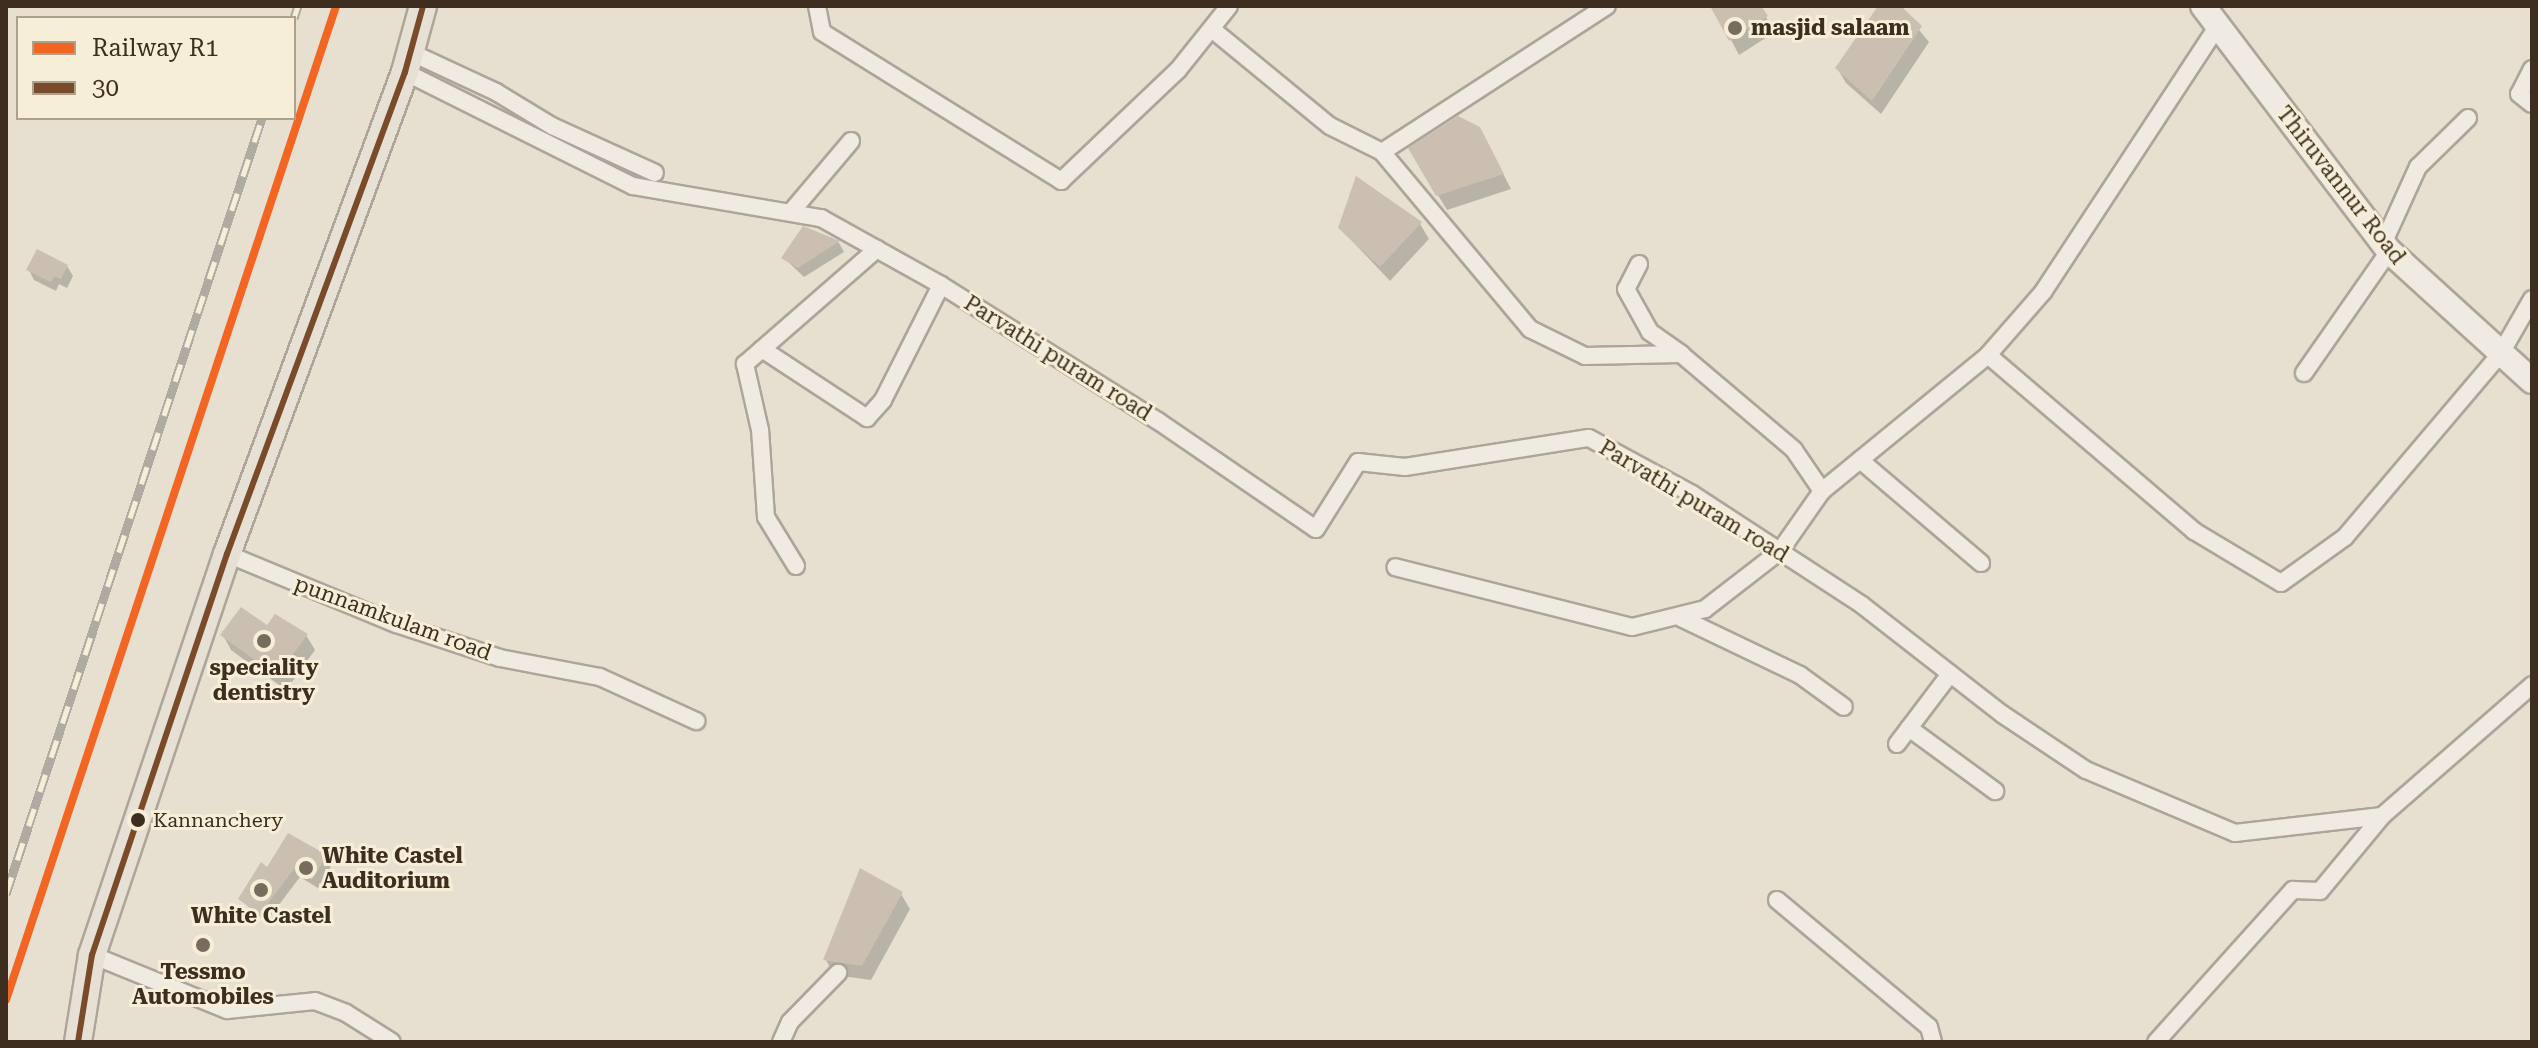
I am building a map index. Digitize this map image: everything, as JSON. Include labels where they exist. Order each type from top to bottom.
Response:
[{"type":"main road","points":[[78,1042],[92,955],[227,554],[408,62],[423,6]]},
{"type":"street","points":[[817,6],[822,32],[1061,181],[1213,30],[1229,6]]},
{"type":"street","points":[[1382,152],[1607,6]]},
{"type":"street","name":"Thiruvannur Road","points":[[2203,6],[2386,248],[2532,381]]},
{"type":"street","points":[[1395,567],[1632,627],[1681,618],[1705,609],[1780,551],[1822,491],[1988,355],[2043,292],[2218,26]]},
{"type":"street","points":[[1213,30],[1330,126],[1382,152],[1530,329],[1585,356],[1681,354]]},
{"type":"street","points":[[408,62],[496,92],[552,126],[655,173]]},
{"type":"street","name":"Parvathi puram road","points":[[408,62],[633,186],[821,218],[941,285],[1158,421],[1316,529],[1358,462],[1405,467],[1589,438],[1692,494],[1780,551],[2086,770],[2235,833],[2382,816]]},
{"type":"street","points":[[2532,69],[2519,94],[2532,104]]},
{"type":"street","points":[[2304,373],[2386,248],[2418,167],[2468,118]]},
{"type":"street","points":[[791,212],[851,141]]},
{"type":"street","points":[[796,566],[766,517],[760,430],[745,364],[877,249]]},
{"type":"street","points":[[1639,264],[1626,289],[1650,332],[1681,354],[1794,450],[1822,491]]},
{"type":"street","points":[[762,349],[867,418],[883,400],[941,285]]},
{"type":"street","points":[[1988,355],[2194,531],[2281,583],[2345,537],[2501,353],[2532,299]]},
{"type":"street","points":[[1860,460],[1981,563]]},
{"type":"street","name":"punnamkulam road","points":[[227,554],[396,624],[500,658],[600,677],[696,721]]},
{"type":"street","points":[[1681,618],[1800,675],[1844,707]]},
{"type":"street","points":[[1897,744],[1950,674]]},
{"type":"street","points":[[2156,1042],[2293,890],[2320,891],[2382,816],[2532,685]]},
{"type":"street","points":[[1909,728],[1995,791]]},
{"type":"street","points":[[1777,900],[1929,1027],[1933,1042]]},
{"type":"street","points":[[92,955],[227,1010],[315,1001],[346,1013],[392,1042]]},
{"type":"street","points":[[781,1042],[790,1022],[838,973]]},
{"type":"building","name":"masjid salaam","points":[[1710,6],[1761,6],[1768,16],[1729,41]]},
{"type":"building","points":[[1878,6],[1901,6],[1922,26],[1872,101],[1835,68]]},
{"type":"building","points":[[1458,116],[1480,127],[1504,174],[1436,196],[1408,148]]},
{"type":"building","points":[[1356,176],[1422,222],[1380,267],[1338,228]]},
{"type":"building","points":[[803,226],[840,241],[798,268],[781,258]]},
{"type":"building","points":[[37,249],[68,265],[61,279],[54,276],[51,282],[26,270]]},
{"type":"building","name":"speciality dentistry","points":[[241,607],[267,625],[275,614],[308,634],[277,676],[220,635]]},
{"type":"building","points":[[288,833],[327,855],[312,880],[294,869],[260,914],[238,899],[261,862],[267,867]]},
{"type":"building","points":[[860,868],[903,892],[862,966],[823,960]]},
{"type":"railway","points":[[295,16],[298,6]]},
{"type":"railway","points":[[6,894],[261,120]]},
{"type":"rail line","name":"R1","points":[[6,1000],[336,6]]},
{"type":"transit line","name":"30","points":[[78,1042],[92,955],[227,554],[405,72],[423,6]]},
{"type":"place","name":"masjid salaam","points":[[1735,28]]},
{"type":"place","name":"speciality dentistry","points":[[264,641]]},
{"type":"place","name":"Kannanchery","points":[[138,820]]},
{"type":"place","name":"White Castel Auditorium","points":[[306,868]]},
{"type":"place","name":"White Castel","points":[[261,890]]},
{"type":"place","name":"Tessmo Automobiles","points":[[203,945]]}]
